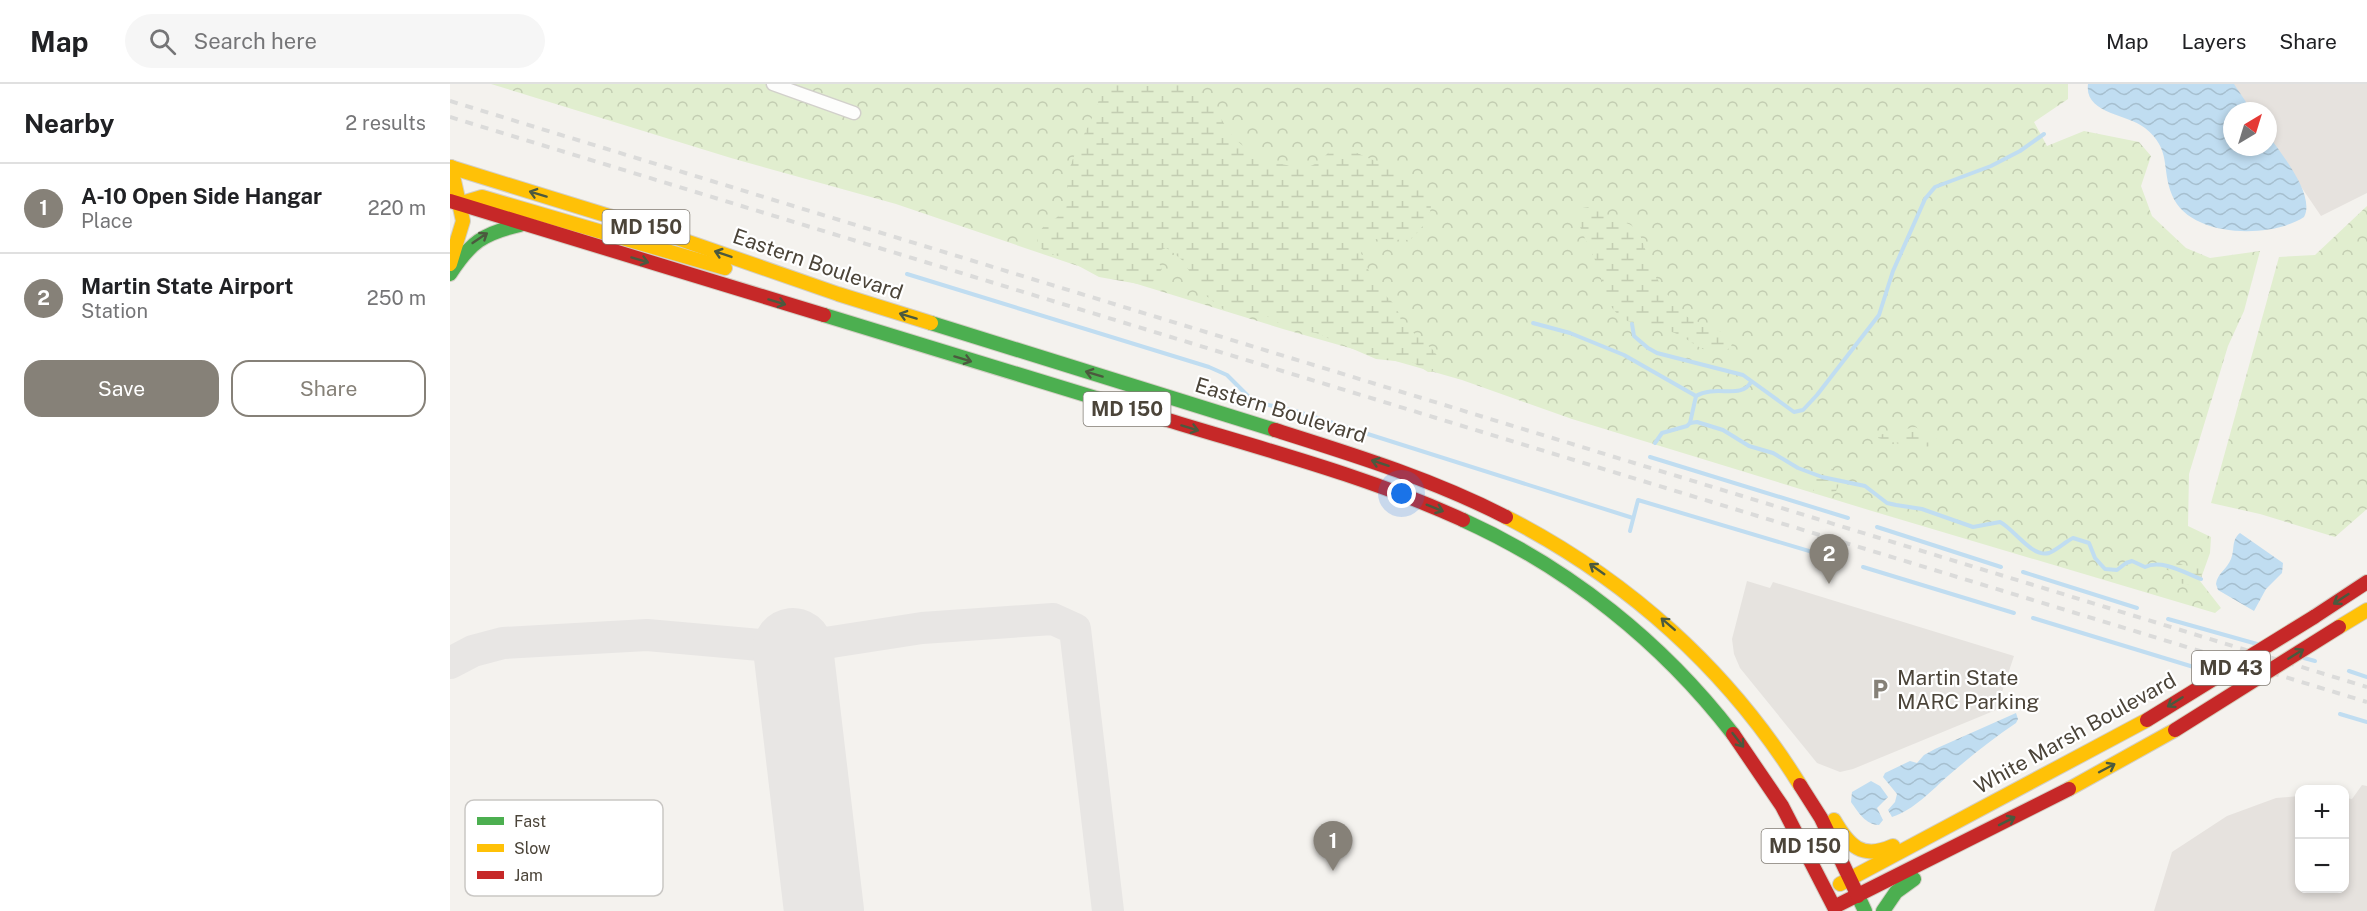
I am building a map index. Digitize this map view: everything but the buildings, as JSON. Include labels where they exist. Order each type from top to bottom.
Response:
[{"type":"main road","points":[[450,264],[463,221],[453,205],[451,167]]},
{"type":"main road","name":"Eastern Boulevard","points":[[451,167],[651,229],[838,294],[1388,465],[1458,492],[1512,517],[1548,537],[1623,587],[1684,639],[1720,675],[1756,718],[1809,794],[1865,911]]},
{"type":"main road","points":[[453,205],[482,197],[798,289],[838,294]]},
{"type":"main road","name":"Eastern Boulevard","points":[[453,205],[1326,469],[1440,509],[1501,537],[1556,571],[1615,614],[1701,695],[1745,749],[1772,788],[1802,839],[1835,909]]},
{"type":"main road","points":[[450,274],[473,242],[482,236],[492,231],[524,225]]},
{"type":"main road","name":"White Marsh Boulevard","points":[[1827,890],[2147,720],[2367,582]]},
{"type":"main road","name":"White Marsh Boulevard","points":[[1835,909],[2175,730],[2367,610]]},
{"type":"main road","points":[[1809,794],[1826,805],[1839,830],[1853,845],[1871,854],[1884,851],[1968,807],[1988,806]]},
{"type":"main road","points":[[1883,911],[1900,886],[1944,862],[1958,846]]},
{"type":"street","points":[[773,84],[854,113]]},
{"type":"shaded area","points":[[2232,84],[2367,84],[2367,193],[2321,216],[2277,151],[2277,102],[2244,102]]},
{"type":"shaded area","name":"Martin State MARC Parking","points":[[1747,581],[1770,588],[1773,582],[2014,656],[1996,710],[1853,769],[1840,772],[1817,763],[1740,668],[1734,654],[1732,639]]},
{"type":"shaded area","points":[[2362,785],[2367,786],[2367,911],[2154,911],[2172,852],[2227,816],[2276,798],[2295,796],[2295,893],[2349,893],[2349,799],[2352,799]]},
{"type":"green space","points":[[491,84],[2068,84],[2068,99],[2034,122],[2047,146],[2084,131],[2139,142],[2151,156],[2141,186],[2152,216],[2186,248],[2210,258],[2260,251],[2244,311],[2228,346],[2189,474],[2188,526],[2211,537],[2210,553],[2200,581],[2221,608],[2215,613],[1872,511],[1572,419],[1462,380],[1283,329],[1072,264],[896,204],[731,158]]},
{"type":"green space","points":[[1102,84],[1151,86],[1188,84],[1208,99],[1236,140],[1247,149],[1265,158],[1286,165],[1305,167],[1317,163],[1336,149],[1345,149],[1393,168],[1418,182],[1427,191],[1431,201],[1430,212],[1423,225],[1410,240],[1371,239],[1361,253],[1375,285],[1396,306],[1402,323],[1439,358],[1432,372],[1414,363],[1376,359],[1316,333],[1288,328],[1261,313],[1237,313],[1224,310],[1205,295],[1182,260],[1166,248],[1154,253],[1162,269],[1150,286],[1099,277],[1038,246],[1038,238],[1043,227],[1062,213],[1068,203],[1067,183],[1071,163],[1097,106]]},
{"type":"green space","points":[[2367,206],[2367,509],[2335,537],[2260,514],[2211,503],[2279,257],[2315,255]]},
{"type":"green space","points":[[1589,207],[1631,225],[1639,232],[1654,274],[1676,308],[1689,318],[1724,333],[1732,343],[1731,347],[1716,353],[1709,351],[1672,332],[1631,323],[1617,313],[1605,296],[1599,270],[1577,217],[1576,209]]},
{"type":"green space","points":[[1915,427],[1942,442],[1941,445],[1913,448],[1878,438],[1879,435]]},
{"type":"green space","points":[[1823,467],[1832,469],[1838,475],[1839,482],[1836,491],[1829,493],[1813,491],[1815,474]]},
{"type":"green space","points":[[2159,562],[2179,563],[2187,567],[2199,564],[2204,569],[2197,585],[2175,583],[2175,574],[2158,565]]},
{"type":"water","points":[[2088,84],[2234,84],[2246,102],[2223,102],[2223,156],[2277,156],[2277,148],[2301,186],[2305,197],[2304,217],[2272,229],[2252,231],[2213,227],[2195,220],[2181,209],[2172,195],[2163,152],[2153,136],[2138,123],[2100,107],[2093,102]]},
{"type":"water","points":[[2240,533],[2283,563],[2282,573],[2266,589],[2254,611],[2218,590],[2216,584],[2218,577],[2231,559],[2234,542]]},
{"type":"water","points":[[2016,713],[2018,719],[2016,723],[1973,755],[1915,805],[1892,817],[1888,810],[1895,802],[1897,794],[1883,777],[1885,773],[1910,761],[1917,763],[1924,755],[1935,749]]},
{"type":"water","points":[[1871,781],[1880,786],[1888,797],[1877,808],[1883,820],[1879,825],[1866,820],[1851,802],[1852,792]]},
{"type":"waterway","points":[[1632,324],[1634,336],[1657,353],[1743,375],[1794,412],[1803,410],[1879,315],[1893,271],[1925,199],[1935,187],[1991,166],[2020,151],[2044,134]]},
{"type":"waterway","points":[[907,274],[1209,367],[1227,375],[1250,398],[1259,403],[1292,410],[1633,518]]},
{"type":"waterway","points":[[1533,323],[1570,333],[1624,355],[1696,396]]},
{"type":"waterway","points":[[1690,423],[1696,396],[1712,391],[1741,390],[1751,382]]},
{"type":"waterway","points":[[1655,443],[1662,433],[1697,422],[1723,430],[1749,446],[1773,453],[1798,468],[1822,477],[1865,486],[1887,503],[1922,509],[1973,527],[2000,522],[2036,551],[2049,553],[2073,538],[2089,543],[2095,558],[2105,569],[2117,570],[2132,561],[2145,567],[2166,566],[2201,579]]},
{"type":"waterway","points":[[1650,457],[1848,518]]},
{"type":"waterway","points":[[1630,531],[1638,500],[1836,559]]},
{"type":"waterway","points":[[1877,527],[2001,567]]},
{"type":"waterway","points":[[1863,567],[2014,613]]},
{"type":"waterway","points":[[2023,572],[2137,608]]},
{"type":"waterway","points":[[2033,618],[2210,672]]},
{"type":"waterway","points":[[2168,619],[2257,644]]},
{"type":"waterway","points":[[2304,658],[2315,661]]},
{"type":"waterway","points":[[2349,671],[2367,677]]},
{"type":"waterway","points":[[2340,714],[2367,722]]},
{"type":"taxiway","points":[[450,663],[473,651],[503,643],[647,635],[793,648],[922,628],[1053,619],[1075,629],[1108,911]]},
{"type":"runway","points":[[793,648],[824,911]]},
{"type":"railway","points":[[450,101],[2367,687]]},
{"type":"railway","points":[[450,117],[2367,702]]},
{"type":"traffic: fast","points":[[450,274],[464,254],[479,241],[496,232],[520,225]]},
{"type":"traffic: fast","points":[[824,315],[1161,418]]},
{"type":"traffic: fast","points":[[931,323],[1275,430]]},
{"type":"traffic: fast","points":[[1463,520],[1540,561],[1611,611],[1676,668],[1733,734]]},
{"type":"traffic: fast","points":[[1883,911],[1896,892],[1914,879]]},
{"type":"traffic: fast","points":[[1858,896],[1865,911]]},
{"type":"traffic: slow","points":[[450,167],[651,229],[838,294],[931,323]]},
{"type":"traffic: slow","points":[[450,264],[463,221],[451,167]]},
{"type":"traffic: slow","points":[[462,203],[482,197],[725,268]]},
{"type":"traffic: slow","points":[[1506,517],[1593,569],[1633,598],[1671,631],[1741,703],[1772,743],[1800,785]]},
{"type":"traffic: slow","points":[[2339,627],[2367,610]]},
{"type":"traffic: slow","points":[[1840,884],[2147,720]]},
{"type":"traffic: slow","points":[[2069,789],[2175,730]]},
{"type":"traffic: slow","points":[[1834,820],[1845,837],[1858,848],[1873,852],[1893,846]]},
{"type":"traffic: jam","points":[[450,201],[824,315]]},
{"type":"traffic: jam","points":[[1161,418],[1352,477],[1427,504],[1463,520]]},
{"type":"traffic: jam","points":[[1275,430],[1421,479],[1506,517]]},
{"type":"traffic: jam","points":[[2314,617],[2367,582]]},
{"type":"traffic: jam","points":[[2147,720],[2314,617]]},
{"type":"traffic: jam","points":[[2175,730],[2339,627]]},
{"type":"traffic: jam","points":[[1733,734],[1782,806],[1834,907],[2069,789]]},
{"type":"traffic: jam","points":[[1800,785],[1821,818],[1858,896]]},
{"type":"place","name":"Martin State Airport","points":[[1829,584]]},
{"type":"place","name":"Martin State MARC Parking","points":[[1880,689]]},
{"type":"place","name":"A-10 Open Side Hangar","points":[[1333,871]]}]
